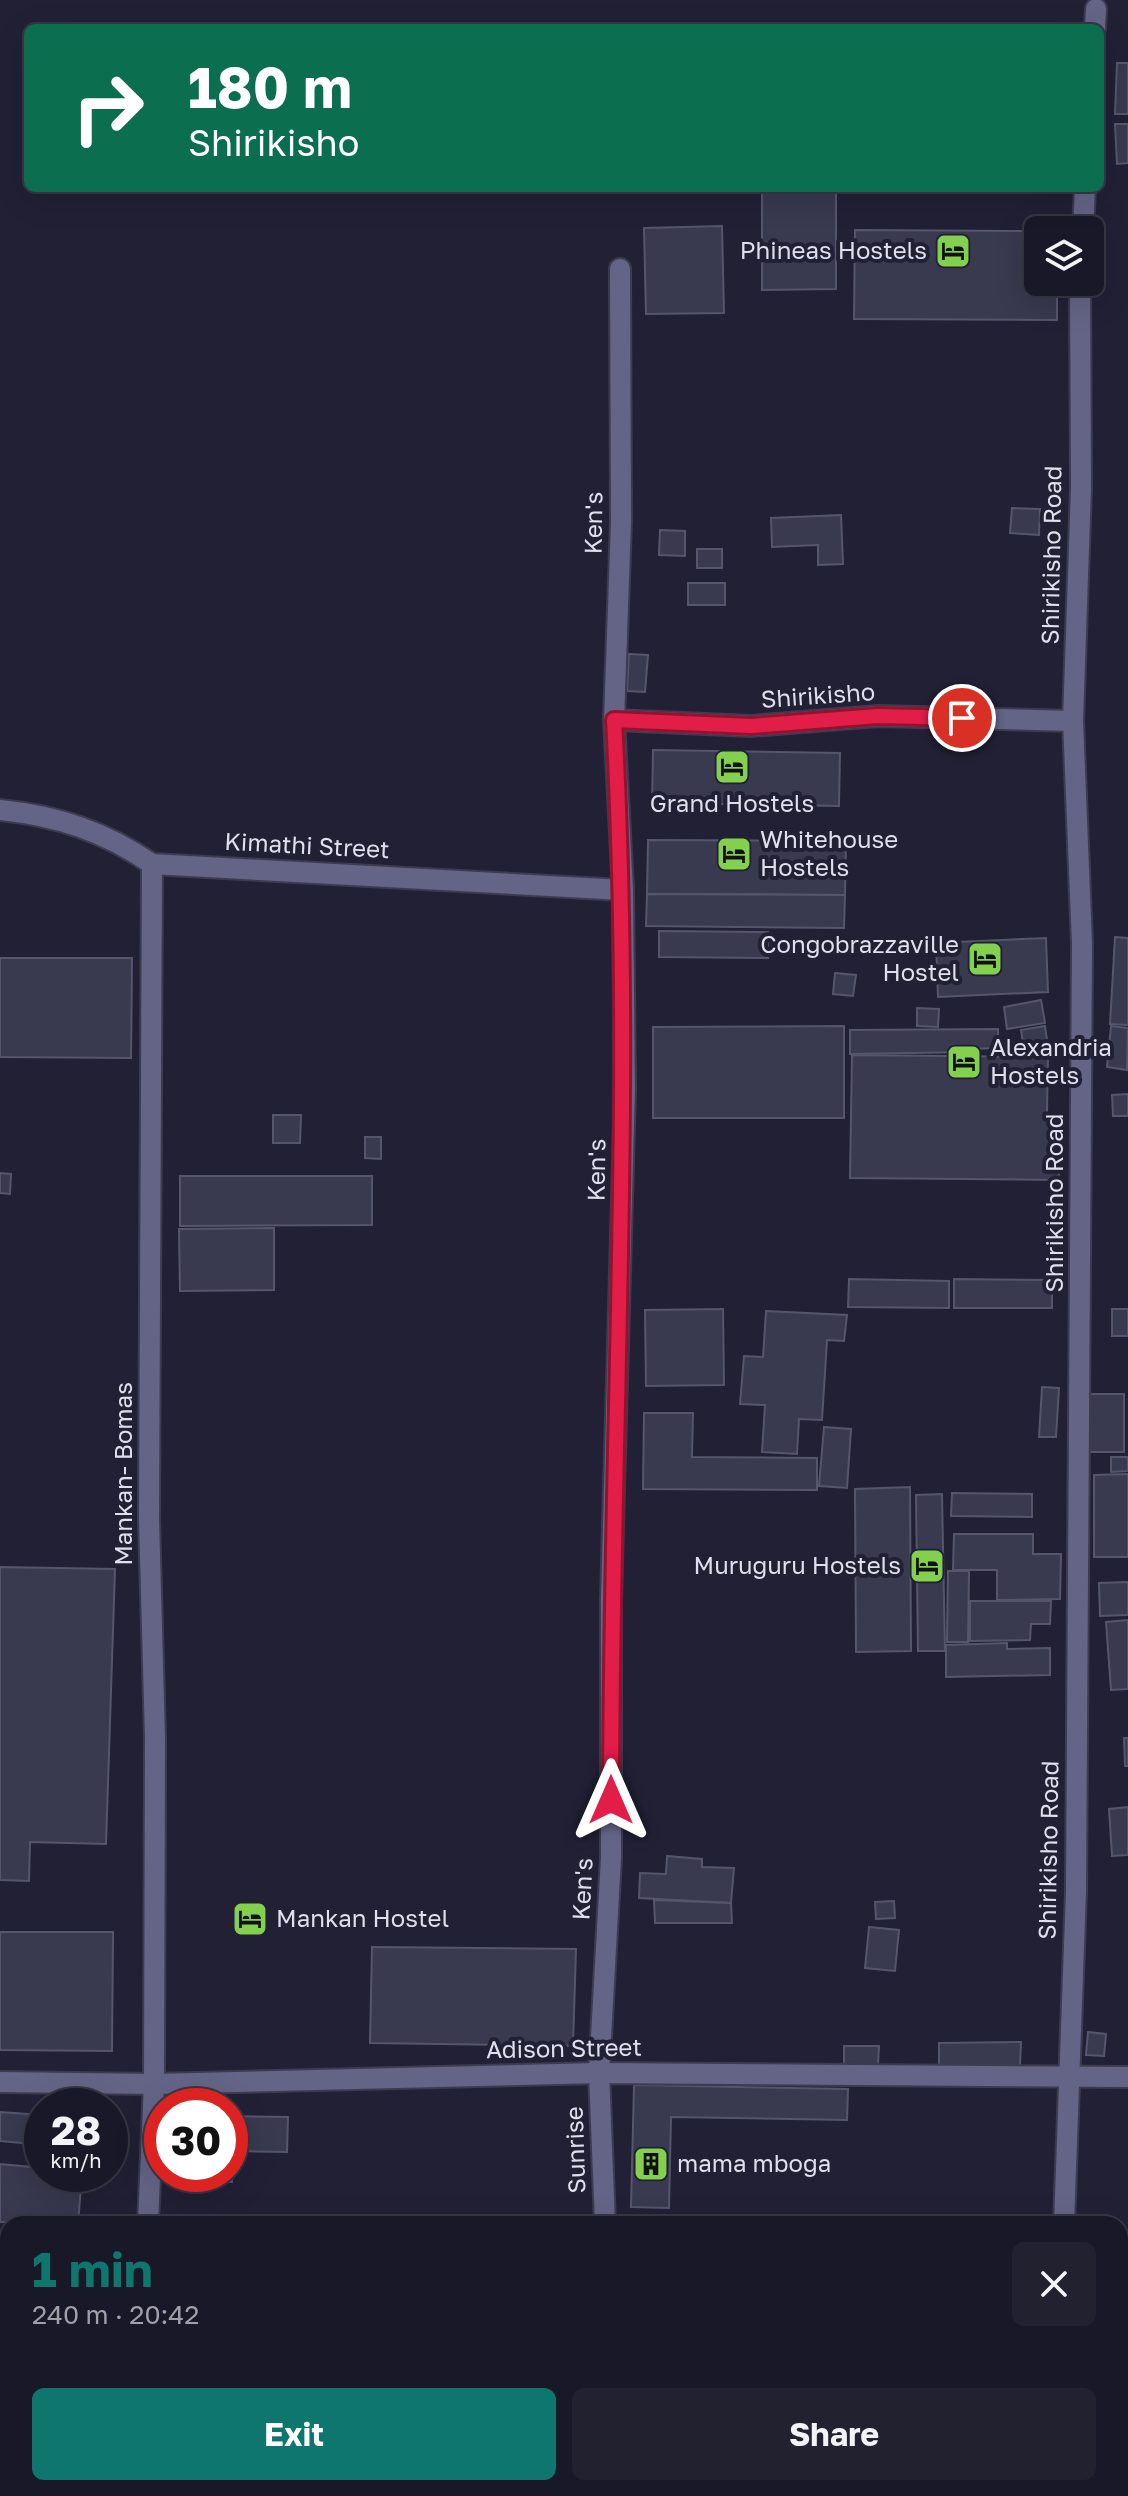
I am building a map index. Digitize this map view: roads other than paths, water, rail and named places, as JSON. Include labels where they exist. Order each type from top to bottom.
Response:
[{"type":"street","points":[[1084,216],[1085,192]]},
{"type":"street","name":"Ken's","points":[[599,2073],[611,1858],[611,1599],[625,1089],[623,890],[614,720],[621,522],[620,269]]},
{"type":"street","name":"Shirikisho Road","points":[[1067,2076],[1076,1891],[1082,944],[1073,721],[1081,488],[1080,296]]},
{"type":"street","name":"Shirikisho","points":[[614,720],[751,726],[878,716],[1073,721]]},
{"type":"street","points":[[0,810],[58,818],[92,829],[123,843],[152,864]]},
{"type":"street","name":"Kimathi Street","points":[[152,864],[623,890]]},
{"type":"street","name":"Mankan- Bomas","points":[[148,2216],[154,2084],[155,1738],[149,1519],[152,864]]},
{"type":"street","name":"Adison Street","points":[[0,2082],[154,2084],[599,2073],[1128,2077]]},
{"type":"street","name":"Sunrise","points":[[599,2073],[605,2216]]},
{"type":"street","points":[[1064,2216],[1067,2076]]},
{"type":"place","name":"Phineas Hostels","points":[[953,251]]},
{"type":"place","name":"Grand Hostels","points":[[732,767]]},
{"type":"place","name":"Whitehouse Hostels","points":[[734,854]]},
{"type":"place","name":"Congobrazzaville Hostel","points":[[985,959]]},
{"type":"place","name":"Alexandria Hostels","points":[[964,1062]]},
{"type":"place","name":"Muruguru Hostels","points":[[927,1566]]},
{"type":"place","name":"Mankan Hostel","points":[[250,1919]]},
{"type":"place","name":"mama mboga","points":[[651,2164]]}]
